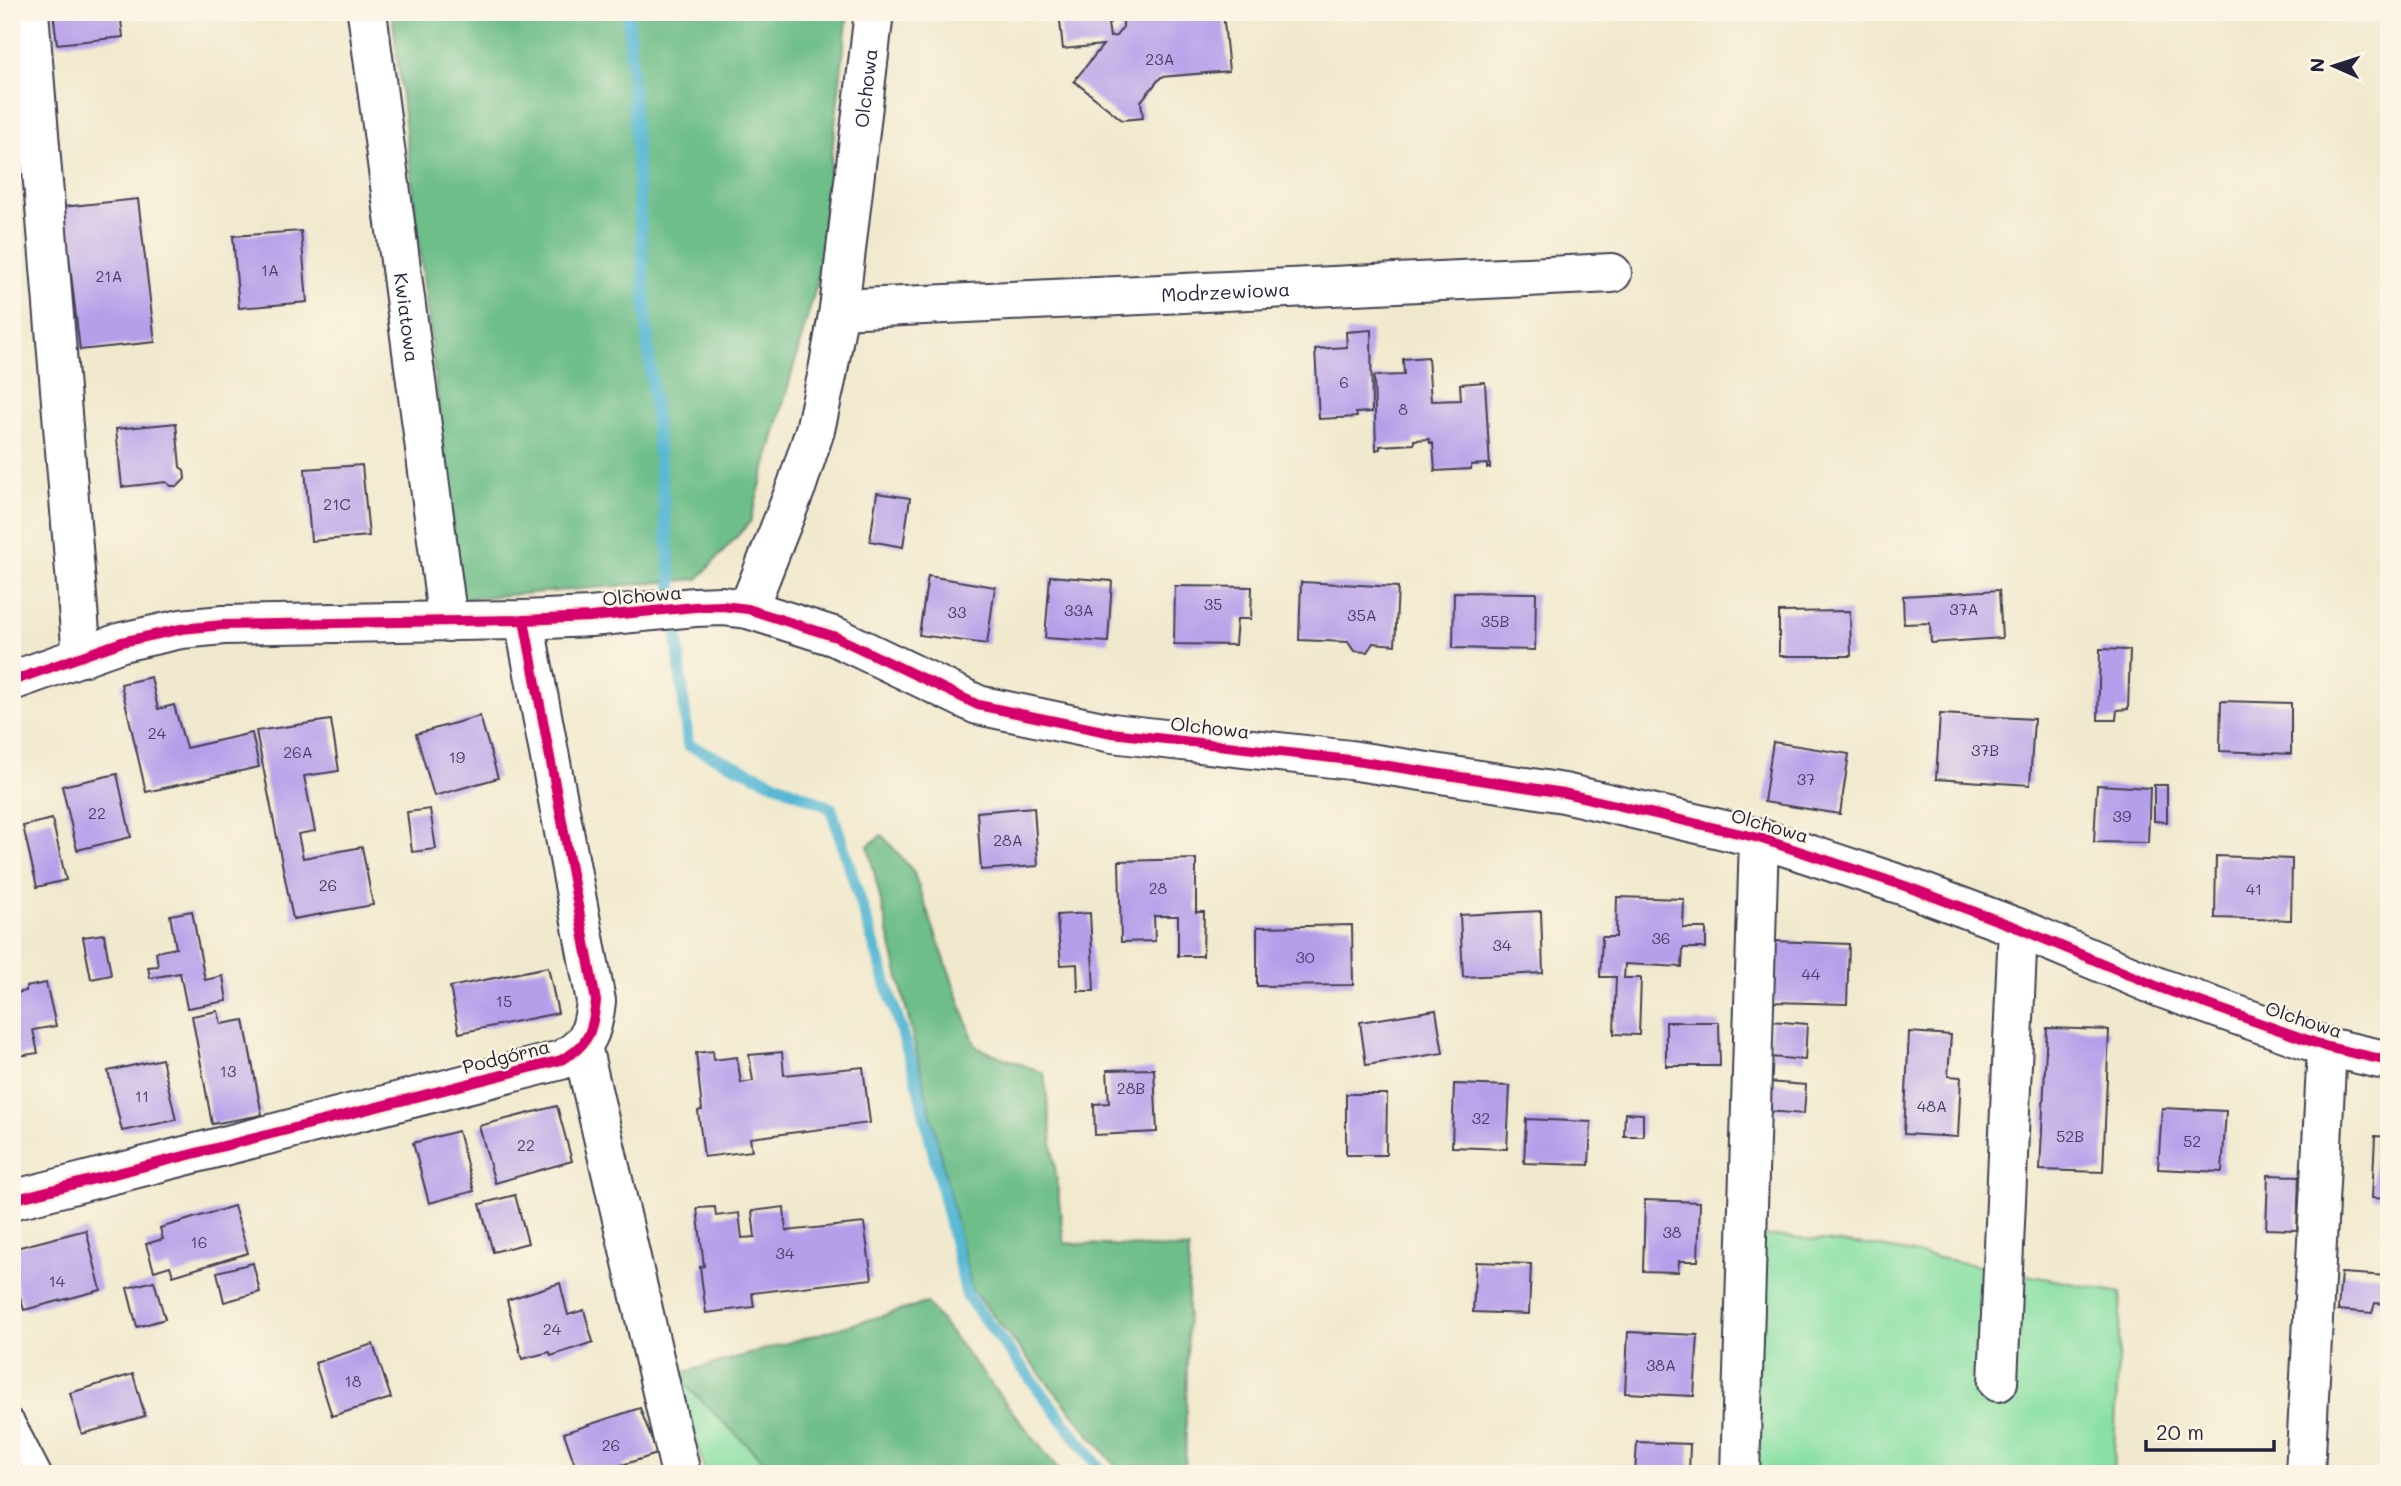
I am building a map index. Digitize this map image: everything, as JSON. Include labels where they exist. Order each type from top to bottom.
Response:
[{"type":"street","points":[[29,12],[82,657]]},
{"type":"street","name":"Kwiatowa","points":[[367,12],[448,622]]},
{"type":"street","name":"Olchowa","points":[[748,609],[797,485],[815,430],[839,309],[874,12]]},
{"type":"street","name":"Modrzewiowa","points":[[839,309],[1612,273]]},
{"type":"street","name":"Olchowa","points":[[12,681],[145,636],[181,629],[223,625],[523,620],[722,606],[748,609],[836,637],[978,705],[1112,733],[1350,760],[1564,793],[1759,838],[1905,886],[2018,928],[2161,988],[2327,1047],[2389,1061]]},
{"type":"street","points":[[523,620],[596,1001],[593,1029],[582,1046],[681,1474]]},
{"type":"street","points":[[1740,1474],[1759,838]]},
{"type":"street","points":[[1998,1382],[2018,928]]},
{"type":"street","name":"Podgórna","points":[[12,1200],[561,1059],[582,1046]]},
{"type":"street","points":[[2305,1474],[2327,1047]]},
{"type":"lane","points":[[12,1422],[39,1474]]},
{"type":"green space","points":[[848,12],[817,283],[750,522],[698,579],[461,599],[392,13]]},
{"type":"green space","points":[[882,835],[913,871],[976,1047],[1044,1073],[1064,1243],[1189,1249],[1185,1474],[1122,1474],[972,1290],[868,846]]},
{"type":"green space","points":[[1761,1235],[1876,1246],[2121,1293],[2113,1474],[1752,1474]]},
{"type":"green space","points":[[927,1303],[1062,1474],[777,1474],[675,1375]]},
{"type":"green space","points":[[675,1375],[777,1474],[706,1474]]},
{"type":"building","points":[[53,12],[120,12],[123,37],[57,44]]},
{"type":"building","points":[[1059,12],[1109,12],[1110,37],[1116,36],[1127,16],[1167,12],[1223,12],[1229,71],[1161,77],[1141,101],[1143,118],[1122,120],[1074,81],[1103,45],[1063,49]]},
{"type":"building","points":[[138,199],[155,342],[80,350],[63,207]]},
{"type":"building","points":[[301,231],[307,302],[239,308],[233,236]]},
{"type":"building","points":[[1371,330],[1372,412],[1356,413],[1357,417],[1319,419],[1315,349],[1347,347],[1346,332]]},
{"type":"building","points":[[1428,357],[1431,401],[1461,400],[1460,384],[1485,382],[1490,468],[1487,468],[1487,464],[1471,465],[1471,469],[1435,471],[1433,443],[1430,443],[1429,439],[1414,440],[1414,444],[1380,446],[1380,449],[1376,450],[1374,376],[1404,375],[1403,359]]},
{"type":"building","points":[[176,423],[180,467],[184,470],[185,479],[178,486],[171,486],[166,482],[122,487],[116,429]]},
{"type":"building","points":[[362,465],[369,536],[311,541],[305,469]]},
{"type":"building","points":[[877,493],[910,498],[903,547],[870,541]]},
{"type":"building","points":[[928,576],[995,587],[987,644],[919,635]]},
{"type":"building","points":[[1050,576],[1112,581],[1108,642],[1045,638]]},
{"type":"building","points":[[1301,582],[1398,587],[1395,645],[1373,643],[1367,652],[1354,651],[1348,642],[1299,640]]},
{"type":"building","points":[[1175,586],[1252,587],[1251,619],[1237,619],[1235,645],[1174,644]]},
{"type":"building","points":[[1999,590],[2002,638],[1931,643],[1930,623],[1904,624],[1903,596]]},
{"type":"building","points":[[1454,592],[1536,593],[1535,650],[1453,648]]},
{"type":"building","points":[[1850,611],[1851,656],[1779,656],[1779,612]]},
{"type":"building","points":[[2100,649],[2130,650],[2128,709],[2117,710],[2116,720],[2098,720]]},
{"type":"building","points":[[151,677],[158,709],[174,705],[186,748],[252,733],[259,767],[146,792],[121,684]]},
{"type":"building","points":[[2221,701],[2291,703],[2291,754],[2220,751]]},
{"type":"building","points":[[1940,714],[2034,719],[2030,785],[1936,779]]},
{"type":"building","points":[[480,716],[498,778],[434,796],[416,734]]},
{"type":"building","points":[[331,720],[339,771],[304,776],[315,831],[298,834],[303,858],[362,847],[373,905],[293,919],[256,731]]},
{"type":"building","points":[[1773,742],[1849,754],[1840,814],[1764,802]]},
{"type":"building","points":[[117,774],[131,837],[77,850],[62,786]]},
{"type":"building","points":[[2097,785],[2150,788],[2148,843],[2094,842]]},
{"type":"building","points":[[2154,785],[2167,785],[2167,822],[2154,821]]},
{"type":"building","points":[[1034,807],[1038,866],[981,870],[977,812]]},
{"type":"building","points":[[430,809],[436,849],[412,852],[407,812]]},
{"type":"building","points":[[12,815],[19,846],[12,847]]},
{"type":"building","points":[[52,819],[66,880],[37,887],[23,826]]},
{"type":"building","points":[[2216,856],[2292,859],[2291,920],[2215,918]]},
{"type":"building","points":[[1196,859],[1196,912],[1204,912],[1203,956],[1178,956],[1178,916],[1154,916],[1155,941],[1121,942],[1119,861]]},
{"type":"building","points":[[1617,897],[1684,899],[1683,928],[1706,928],[1706,948],[1683,948],[1682,967],[1625,964],[1624,978],[1641,978],[1639,1035],[1614,1034],[1616,977],[1600,977],[1602,937],[1616,937]]},
{"type":"building","points":[[192,911],[205,980],[223,976],[227,1001],[187,1008],[180,973],[150,978],[148,967],[158,966],[156,952],[176,948],[170,915]]},
{"type":"building","points":[[1541,911],[1543,973],[1463,977],[1460,915]]},
{"type":"building","points":[[1090,913],[1094,991],[1078,991],[1077,964],[1061,965],[1057,915]]},
{"type":"building","points":[[1352,925],[1353,985],[1257,986],[1257,927]]},
{"type":"building","points":[[104,934],[111,975],[91,979],[83,937]]},
{"type":"building","points":[[1775,941],[1849,944],[1847,1004],[1773,1002]]},
{"type":"building","points":[[548,967],[558,1013],[459,1033],[450,987]]},
{"type":"building","points":[[46,983],[56,1026],[33,1030],[38,1053],[12,1057],[12,994],[26,991],[26,987]]},
{"type":"building","points":[[1436,1010],[1443,1053],[1366,1065],[1360,1022]]},
{"type":"building","points":[[218,1011],[221,1024],[244,1020],[262,1115],[212,1124],[192,1016]]},
{"type":"building","points":[[1771,1021],[1807,1024],[1805,1060],[1770,1057]]},
{"type":"building","points":[[1666,1022],[1719,1022],[1720,1066],[1666,1066]]},
{"type":"building","points":[[2047,1028],[2109,1030],[2103,1172],[2040,1170]]},
{"type":"building","points":[[1909,1032],[1951,1035],[1948,1076],[1961,1077],[1958,1137],[1904,1134]]},
{"type":"building","points":[[713,1051],[714,1060],[737,1057],[741,1083],[753,1081],[749,1055],[782,1052],[784,1075],[863,1067],[870,1123],[750,1138],[752,1151],[704,1157],[698,1111],[702,1110],[696,1053]]},
{"type":"building","points":[[162,1059],[176,1120],[122,1131],[108,1071]]},
{"type":"building","points":[[1154,1069],[1157,1132],[1095,1135],[1094,1104],[1109,1103],[1107,1070]]},
{"type":"building","points":[[1768,1082],[1806,1085],[1804,1114],[1766,1111]]},
{"type":"building","points":[[1454,1084],[1510,1086],[1507,1149],[1452,1147]]},
{"type":"building","points":[[1346,1094],[1387,1094],[1386,1155],[1346,1155]]},
{"type":"building","points":[[557,1106],[572,1161],[495,1183],[479,1126]]},
{"type":"building","points":[[2162,1108],[2226,1111],[2222,1172],[2158,1169]]},
{"type":"building","points":[[1625,1113],[1643,1114],[1643,1136],[1624,1136]]},
{"type":"building","points":[[1526,1119],[1591,1122],[1589,1165],[1524,1163]]},
{"type":"building","points":[[458,1131],[474,1191],[429,1203],[413,1143]]},
{"type":"building","points":[[2375,1136],[2389,1137],[2389,1199],[2372,1198]]},
{"type":"building","points":[[2268,1175],[2299,1176],[2297,1230],[2266,1229]]},
{"type":"building","points":[[515,1195],[528,1243],[493,1252],[480,1204]]},
{"type":"building","points":[[1645,1200],[1700,1202],[1698,1261],[1679,1261],[1678,1272],[1643,1271]]},
{"type":"building","points":[[234,1206],[248,1253],[173,1276],[170,1266],[154,1271],[146,1244],[163,1239],[160,1228]]},
{"type":"building","points":[[715,1207],[716,1216],[739,1213],[742,1238],[755,1237],[752,1211],[784,1207],[786,1231],[864,1223],[872,1279],[752,1293],[754,1307],[706,1313],[697,1208]]},
{"type":"building","points":[[86,1230],[101,1290],[24,1310],[12,1270],[12,1249]]},
{"type":"building","points":[[1476,1262],[1531,1264],[1529,1314],[1473,1312]]},
{"type":"building","points":[[253,1263],[260,1292],[224,1302],[217,1272]]},
{"type":"building","points":[[2341,1273],[2389,1276],[2389,1304],[2375,1303],[2372,1313],[2338,1310]]},
{"type":"building","points":[[154,1281],[165,1319],[137,1327],[127,1288]]},
{"type":"building","points":[[560,1283],[568,1315],[584,1310],[593,1342],[551,1356],[550,1352],[522,1359],[507,1300]]},
{"type":"building","points":[[1628,1332],[1698,1335],[1694,1396],[1625,1393]]},
{"type":"building","points":[[373,1344],[391,1398],[332,1416],[315,1363]]},
{"type":"building","points":[[133,1374],[145,1416],[82,1434],[70,1393]]},
{"type":"building","points":[[640,1408],[657,1454],[622,1465],[625,1474],[578,1474],[564,1433]]},
{"type":"building","points":[[1637,1442],[1690,1444],[1689,1474],[1635,1474]]},
{"type":"waterway","points":[[628,12],[648,347],[688,745],[831,808],[915,1074],[967,1296],[1104,1474]]},
{"type":"cycle path","points":[[12,681],[122,642],[181,629],[223,625],[524,620],[722,606],[748,609],[836,637],[978,705],[1112,733],[1350,760],[1564,793],[1759,838],[1905,886],[2018,928],[2161,988],[2327,1047],[2389,1061]]},
{"type":"cycle path","points":[[12,1200],[561,1060],[584,1043],[591,1029],[596,1001],[524,620]]}]
